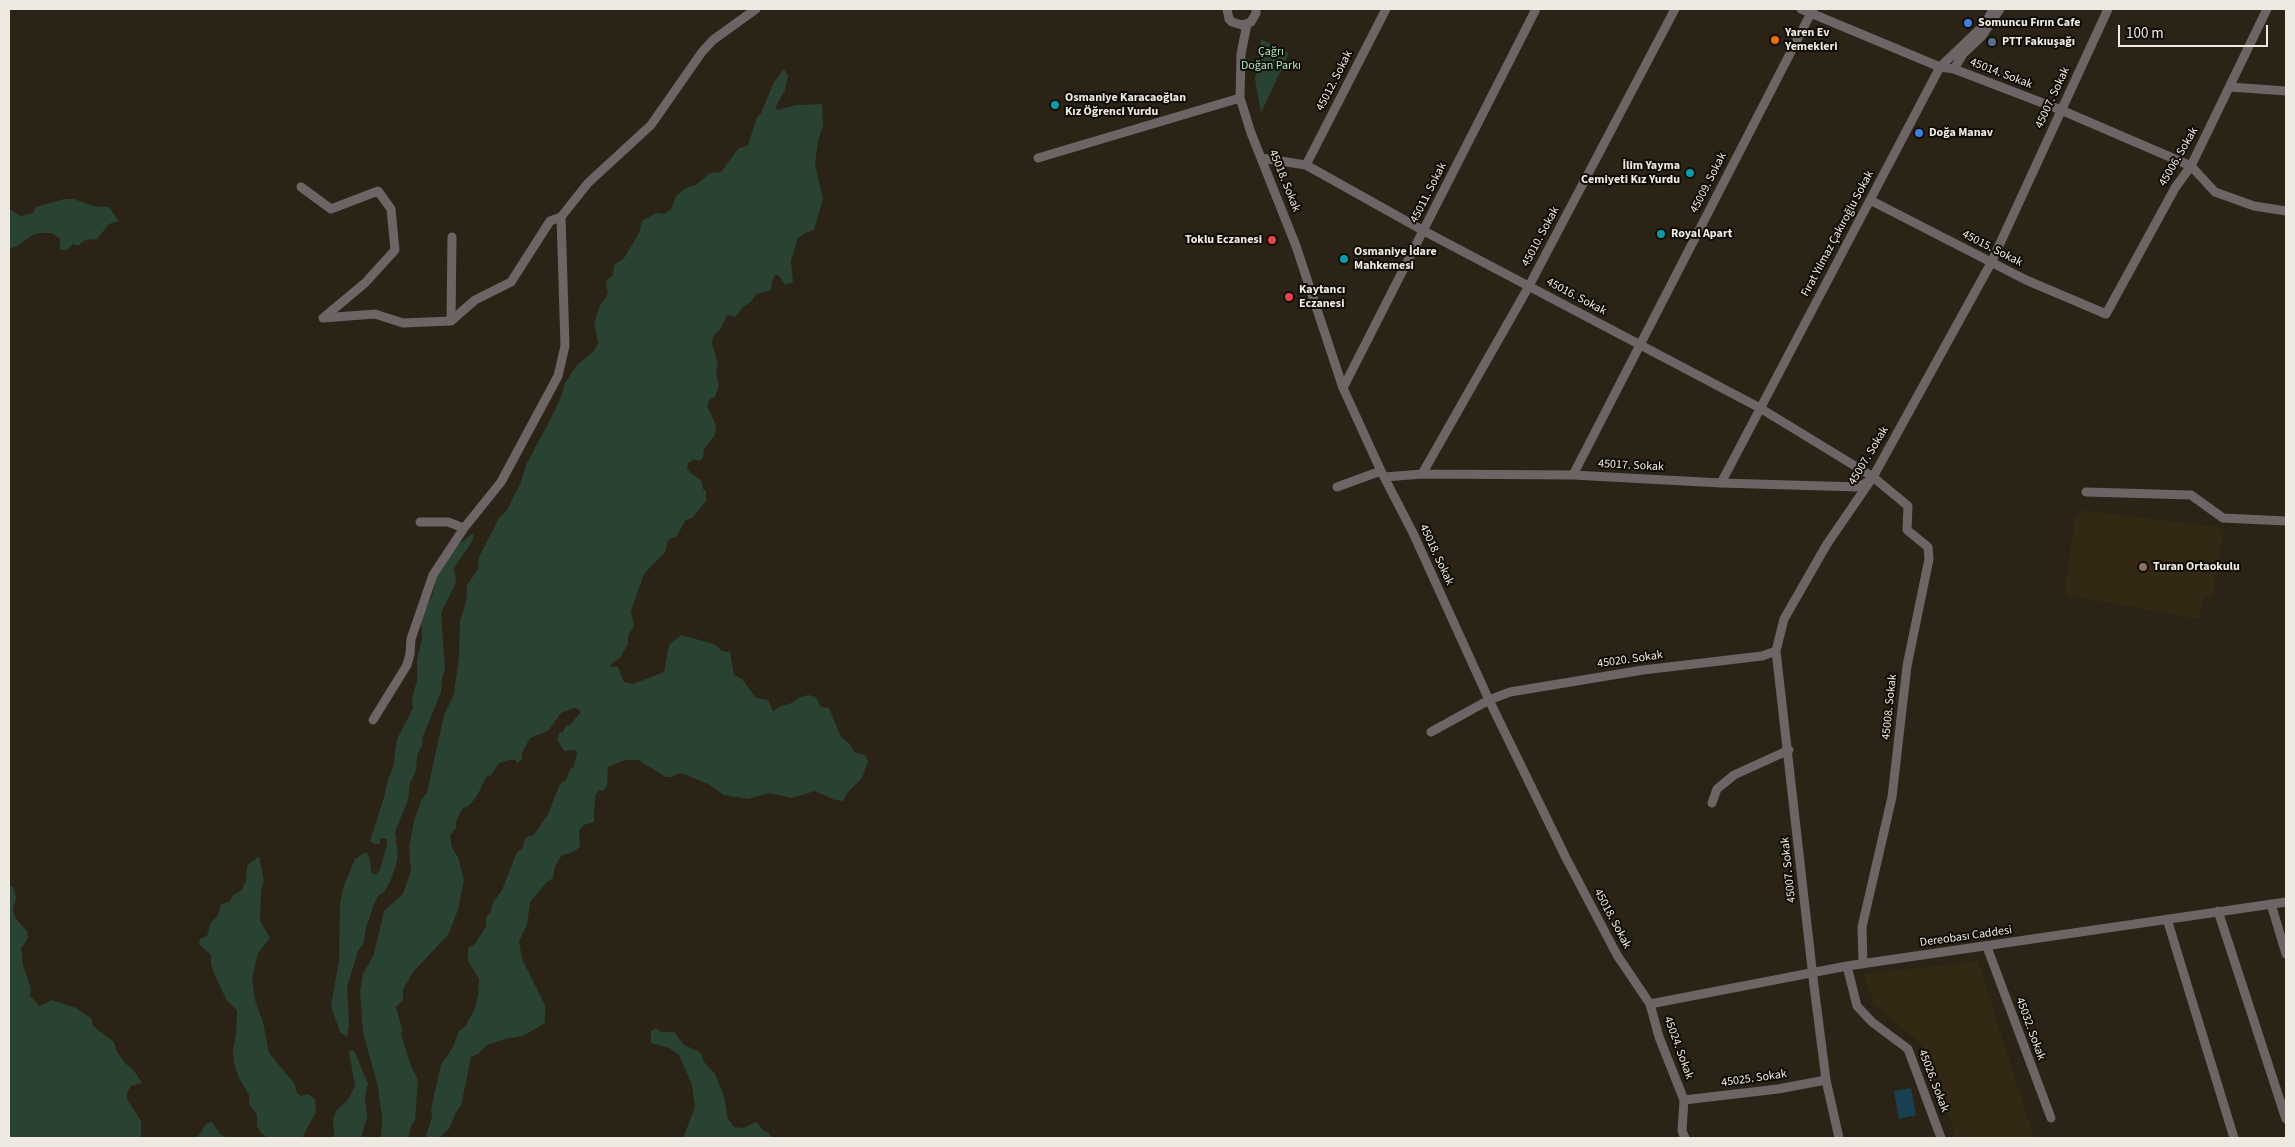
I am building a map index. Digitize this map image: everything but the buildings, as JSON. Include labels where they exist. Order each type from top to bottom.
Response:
[{"type":"street","points":[[301,187],[331,209],[378,191],[391,209],[394,250],[365,283],[324,318],[375,314],[403,323],[451,321],[475,300],[511,282],[550,221],[561,217],[588,183],[651,125],[702,52],[713,40],[756,9]]},
{"type":"street","points":[[1226,9],[1232,22],[1237,25],[1247,24]]},
{"type":"street","name":"45018. Sokak","points":[[1256,9],[1254,18],[1247,24],[1241,54],[1240,98],[1261,158],[1296,246],[1343,388],[1413,533],[1489,700],[1571,867],[1617,955],[1650,1004]]},
{"type":"street","name":"45012. Sokak","points":[[1306,165],[1386,9]]},
{"type":"street","name":"45011. Sokak","points":[[1343,388],[1536,9]]},
{"type":"street","name":"45010. Sokak","points":[[1422,474],[1529,286],[1675,9]]},
{"type":"street","name":"45014. Sokak","points":[[1802,9],[1812,11],[1940,67],[1954,69],[2061,110],[2191,166]]},
{"type":"street","name":"Fırat Yılmaz Çakıroğlu Sokak","points":[[1721,483],[1940,67],[1984,24],[1993,9]]},
{"type":"street","points":[[1954,69],[1964,54],[1982,36],[2000,9]]},
{"type":"street","name":"45007. Sokak","points":[[1813,972],[1789,750],[1776,651],[1784,619],[1827,544],[1873,477],[1991,263],[2108,9]]},
{"type":"street","name":"45006. Sokak","points":[[2106,314],[2175,188],[2191,166],[2267,9]]},
{"type":"street","name":"45009. Sokak","points":[[1572,475],[1812,11]]},
{"type":"street","points":[[2230,87],[2286,90]]},
{"type":"street","points":[[1038,158],[1240,98]]},
{"type":"street","name":"45016. Sokak","points":[[1261,158],[1306,165],[1424,231],[1760,408],[1873,477]]},
{"type":"street","points":[[2191,166],[2215,192],[2254,206],[2286,211]]},
{"type":"street","name":"45015. Sokak","points":[[1870,200],[1991,263],[2106,314]]},
{"type":"street","points":[[373,720],[407,665],[418,615],[433,575],[464,528],[501,482],[558,376],[565,346],[561,217]]},
{"type":"street","points":[[451,321],[452,237]]},
{"type":"street","name":"45017. Sokak","points":[[1337,488],[1383,474],[1572,475],[1721,483],[1859,487],[1873,477]]},
{"type":"street","name":"45008. Sokak","points":[[1862,964],[1862,927],[1892,798],[1907,666],[1929,559],[1928,546],[1907,530],[1908,506],[1873,477]]},
{"type":"street","points":[[2086,492],[2191,495],[2223,518],[2286,521]]},
{"type":"street","points":[[420,522],[448,522],[464,528]]},
{"type":"street","name":"45020. Sokak","points":[[1431,732],[1489,700],[1510,692],[1643,670],[1762,656],[1776,651]]},
{"type":"street","points":[[1712,803],[1717,789],[1734,775],[1789,750]]},
{"type":"street","name":"Dereobası Caddesi","points":[[1650,1004],[1847,966],[2286,902]]},
{"type":"street","points":[[2271,904],[2286,954]]},
{"type":"street","points":[[2218,911],[2286,1119]]},
{"type":"street","points":[[2167,919],[2234,1138]]},
{"type":"street","name":"45032. Sokak","points":[[1987,947],[2051,1118]]},
{"type":"street","name":"45026. Sokak","points":[[1847,966],[1857,1006],[1872,1022],[1908,1049],[1941,1138]]},
{"type":"street","points":[[1813,972],[1826,1080],[1839,1138]]},
{"type":"street","name":"45024. Sokak","points":[[1650,1004],[1659,1037],[1684,1100]]},
{"type":"street","name":"45025. Sokak","points":[[1684,1100],[1778,1089],[1826,1080]]},
{"type":"street","points":[[1684,1100],[1682,1131],[1685,1138]]},
{"type":"shaded area","name":"Turan Ortaokulu","points":[[2084,510],[2217,527],[2224,530],[2212,599],[2204,597],[2198,619],[2066,595],[2066,579],[2076,515]]},
{"type":"shaded area","points":[[1978,961],[2034,1138],[1955,1138],[1937,1076],[1921,1044],[1874,1004],[1863,974]]},
{"type":"green space","name":"Çağrı Doğan Parkı","points":[[1261,39],[1289,53],[1261,113],[1255,79]]},
{"type":"green space","points":[[784,69],[788,76],[785,90],[776,106],[777,110],[797,105],[822,104],[823,125],[818,141],[815,164],[823,199],[814,230],[798,238],[791,261],[793,282],[785,285],[779,276],[775,275],[771,290],[756,294],[751,302],[744,306],[735,317],[727,315],[720,330],[713,336],[712,344],[718,363],[716,373],[719,386],[715,397],[710,399],[707,406],[716,425],[715,435],[704,449],[703,458],[699,461],[694,459],[688,463],[687,469],[701,480],[703,489],[706,491],[706,501],[693,517],[685,521],[677,536],[668,540],[665,552],[644,574],[631,611],[634,627],[628,635],[628,644],[620,658],[611,664],[611,667],[618,667],[624,682],[633,684],[664,672],[669,645],[681,635],[714,644],[722,651],[730,652],[734,675],[742,679],[756,698],[768,700],[773,711],[808,695],[816,697],[821,707],[829,708],[841,737],[850,744],[854,752],[865,755],[868,761],[862,778],[848,792],[843,801],[835,800],[815,791],[792,798],[769,793],[748,799],[724,795],[708,784],[684,774],[679,773],[672,777],[666,777],[638,760],[625,760],[608,767],[607,786],[604,790],[598,791],[595,796],[594,822],[584,825],[579,830],[580,847],[571,853],[562,855],[555,866],[553,878],[546,883],[530,902],[527,925],[519,941],[522,959],[545,1005],[545,1023],[523,1036],[487,1045],[478,1054],[471,1057],[461,1106],[456,1112],[449,1129],[439,1138],[427,1138],[426,1135],[432,1118],[431,1109],[441,1065],[453,1047],[459,1031],[465,1027],[475,1008],[478,995],[479,979],[468,961],[468,948],[475,944],[486,926],[486,917],[491,912],[492,904],[502,890],[517,852],[522,849],[526,837],[534,835],[548,814],[560,784],[566,780],[570,769],[573,768],[577,753],[575,750],[564,751],[557,739],[559,733],[563,732],[566,726],[570,725],[580,713],[579,709],[574,708],[561,713],[548,731],[530,738],[522,753],[522,760],[517,763],[515,760],[510,760],[499,763],[491,775],[486,777],[470,805],[462,809],[456,822],[456,828],[450,835],[452,848],[458,857],[464,880],[458,910],[448,935],[413,972],[403,990],[403,1000],[396,1007],[402,1029],[401,1034],[411,1066],[418,1080],[415,1120],[408,1138],[381,1138],[382,1118],[378,1087],[363,1032],[360,991],[363,974],[374,954],[384,911],[403,894],[411,871],[409,847],[414,821],[421,801],[427,792],[444,715],[454,694],[459,656],[460,621],[466,602],[467,585],[478,569],[479,557],[499,518],[507,510],[520,484],[527,463],[560,399],[565,383],[577,365],[594,351],[598,343],[594,323],[601,303],[606,298],[608,291],[607,280],[613,275],[614,265],[624,258],[639,233],[642,221],[656,213],[664,214],[671,209],[676,196],[686,188],[696,185],[710,173],[721,172],[738,149],[748,145],[757,117],[761,113],[774,82]]},
{"type":"green space","points":[[64,199],[74,199],[93,206],[109,207],[119,221],[109,224],[97,239],[85,240],[78,246],[73,244],[67,250],[60,250],[60,239],[52,233],[33,235],[9,249],[9,209],[21,216],[33,213],[36,207]]},
{"type":"green space","points":[[472,534],[474,536],[471,543],[454,568],[456,581],[441,613],[445,670],[442,678],[441,692],[417,755],[416,771],[410,783],[408,800],[395,832],[398,855],[396,865],[390,882],[374,904],[366,928],[364,942],[358,951],[347,987],[349,1023],[347,1037],[340,1032],[331,1006],[339,960],[340,904],[344,885],[355,859],[366,852],[369,856],[372,874],[376,874],[380,870],[387,839],[381,838],[379,844],[370,841],[393,768],[397,739],[413,708],[412,698],[417,681],[417,660],[422,639],[421,617],[432,596],[436,580],[441,571],[459,544]]},
{"type":"green space","points":[[259,856],[264,881],[261,891],[260,921],[270,938],[258,953],[252,979],[255,1000],[263,1022],[269,1053],[294,1083],[297,1093],[301,1096],[308,1094],[315,1099],[316,1112],[302,1138],[268,1138],[260,1132],[257,1126],[257,1115],[249,1104],[249,1095],[239,1078],[234,1063],[233,1051],[237,1010],[227,1001],[217,980],[211,965],[211,955],[199,944],[200,939],[207,936],[211,922],[217,917],[221,904],[229,902],[233,895],[241,891],[246,881],[247,866]]},
{"type":"green space","points":[[9,885],[13,887],[16,897],[13,910],[16,919],[27,931],[28,938],[21,949],[23,965],[31,988],[30,996],[40,1006],[52,1000],[76,1008],[91,1018],[93,1026],[114,1042],[116,1050],[124,1062],[134,1071],[142,1083],[131,1086],[127,1093],[127,1099],[141,1121],[141,1138],[9,1138]]},
{"type":"green space","points":[[656,1028],[661,1032],[674,1032],[684,1045],[700,1052],[704,1062],[715,1074],[724,1096],[728,1119],[734,1127],[744,1128],[756,1122],[764,1131],[769,1133],[771,1138],[683,1138],[695,1107],[692,1085],[679,1055],[669,1048],[651,1043],[651,1031]]},
{"type":"green space","points":[[351,1050],[355,1052],[368,1084],[365,1097],[367,1117],[361,1138],[334,1138],[333,1118],[337,1110],[347,1101],[355,1086],[349,1052]]},
{"type":"green space","points":[[212,1122],[220,1134],[227,1138],[197,1138],[206,1124]]},
{"type":"water","points":[[1911,1088],[1916,1115],[1899,1119],[1894,1091]]},
{"type":"place","name":"Somuncu Fırın Cafe","points":[[1968,23]]},
{"type":"place","name":"Yaren Ev Yemekleri","points":[[1775,40]]},
{"type":"place","name":"PTT Fakıuşağı","points":[[1992,42]]},
{"type":"place","name":"Osmaniye Karacaoğlan Kız Öğrenci Yurdu","points":[[1055,105]]},
{"type":"place","name":"Doğa Manav","points":[[1919,133]]},
{"type":"place","name":"İlim Yayma Cemiyeti Kız Yurdu","points":[[1690,173]]},
{"type":"place","name":"Royal Apart","points":[[1661,234]]},
{"type":"place","name":"Toklu Eczanesi","points":[[1272,240]]},
{"type":"place","name":"Osmaniye İdare Mahkemesi","points":[[1344,259]]},
{"type":"place","name":"Kaytancı Eczanesi","points":[[1289,297]]},
{"type":"place","name":"Turan Ortaokulu","points":[[2143,567]]}]
